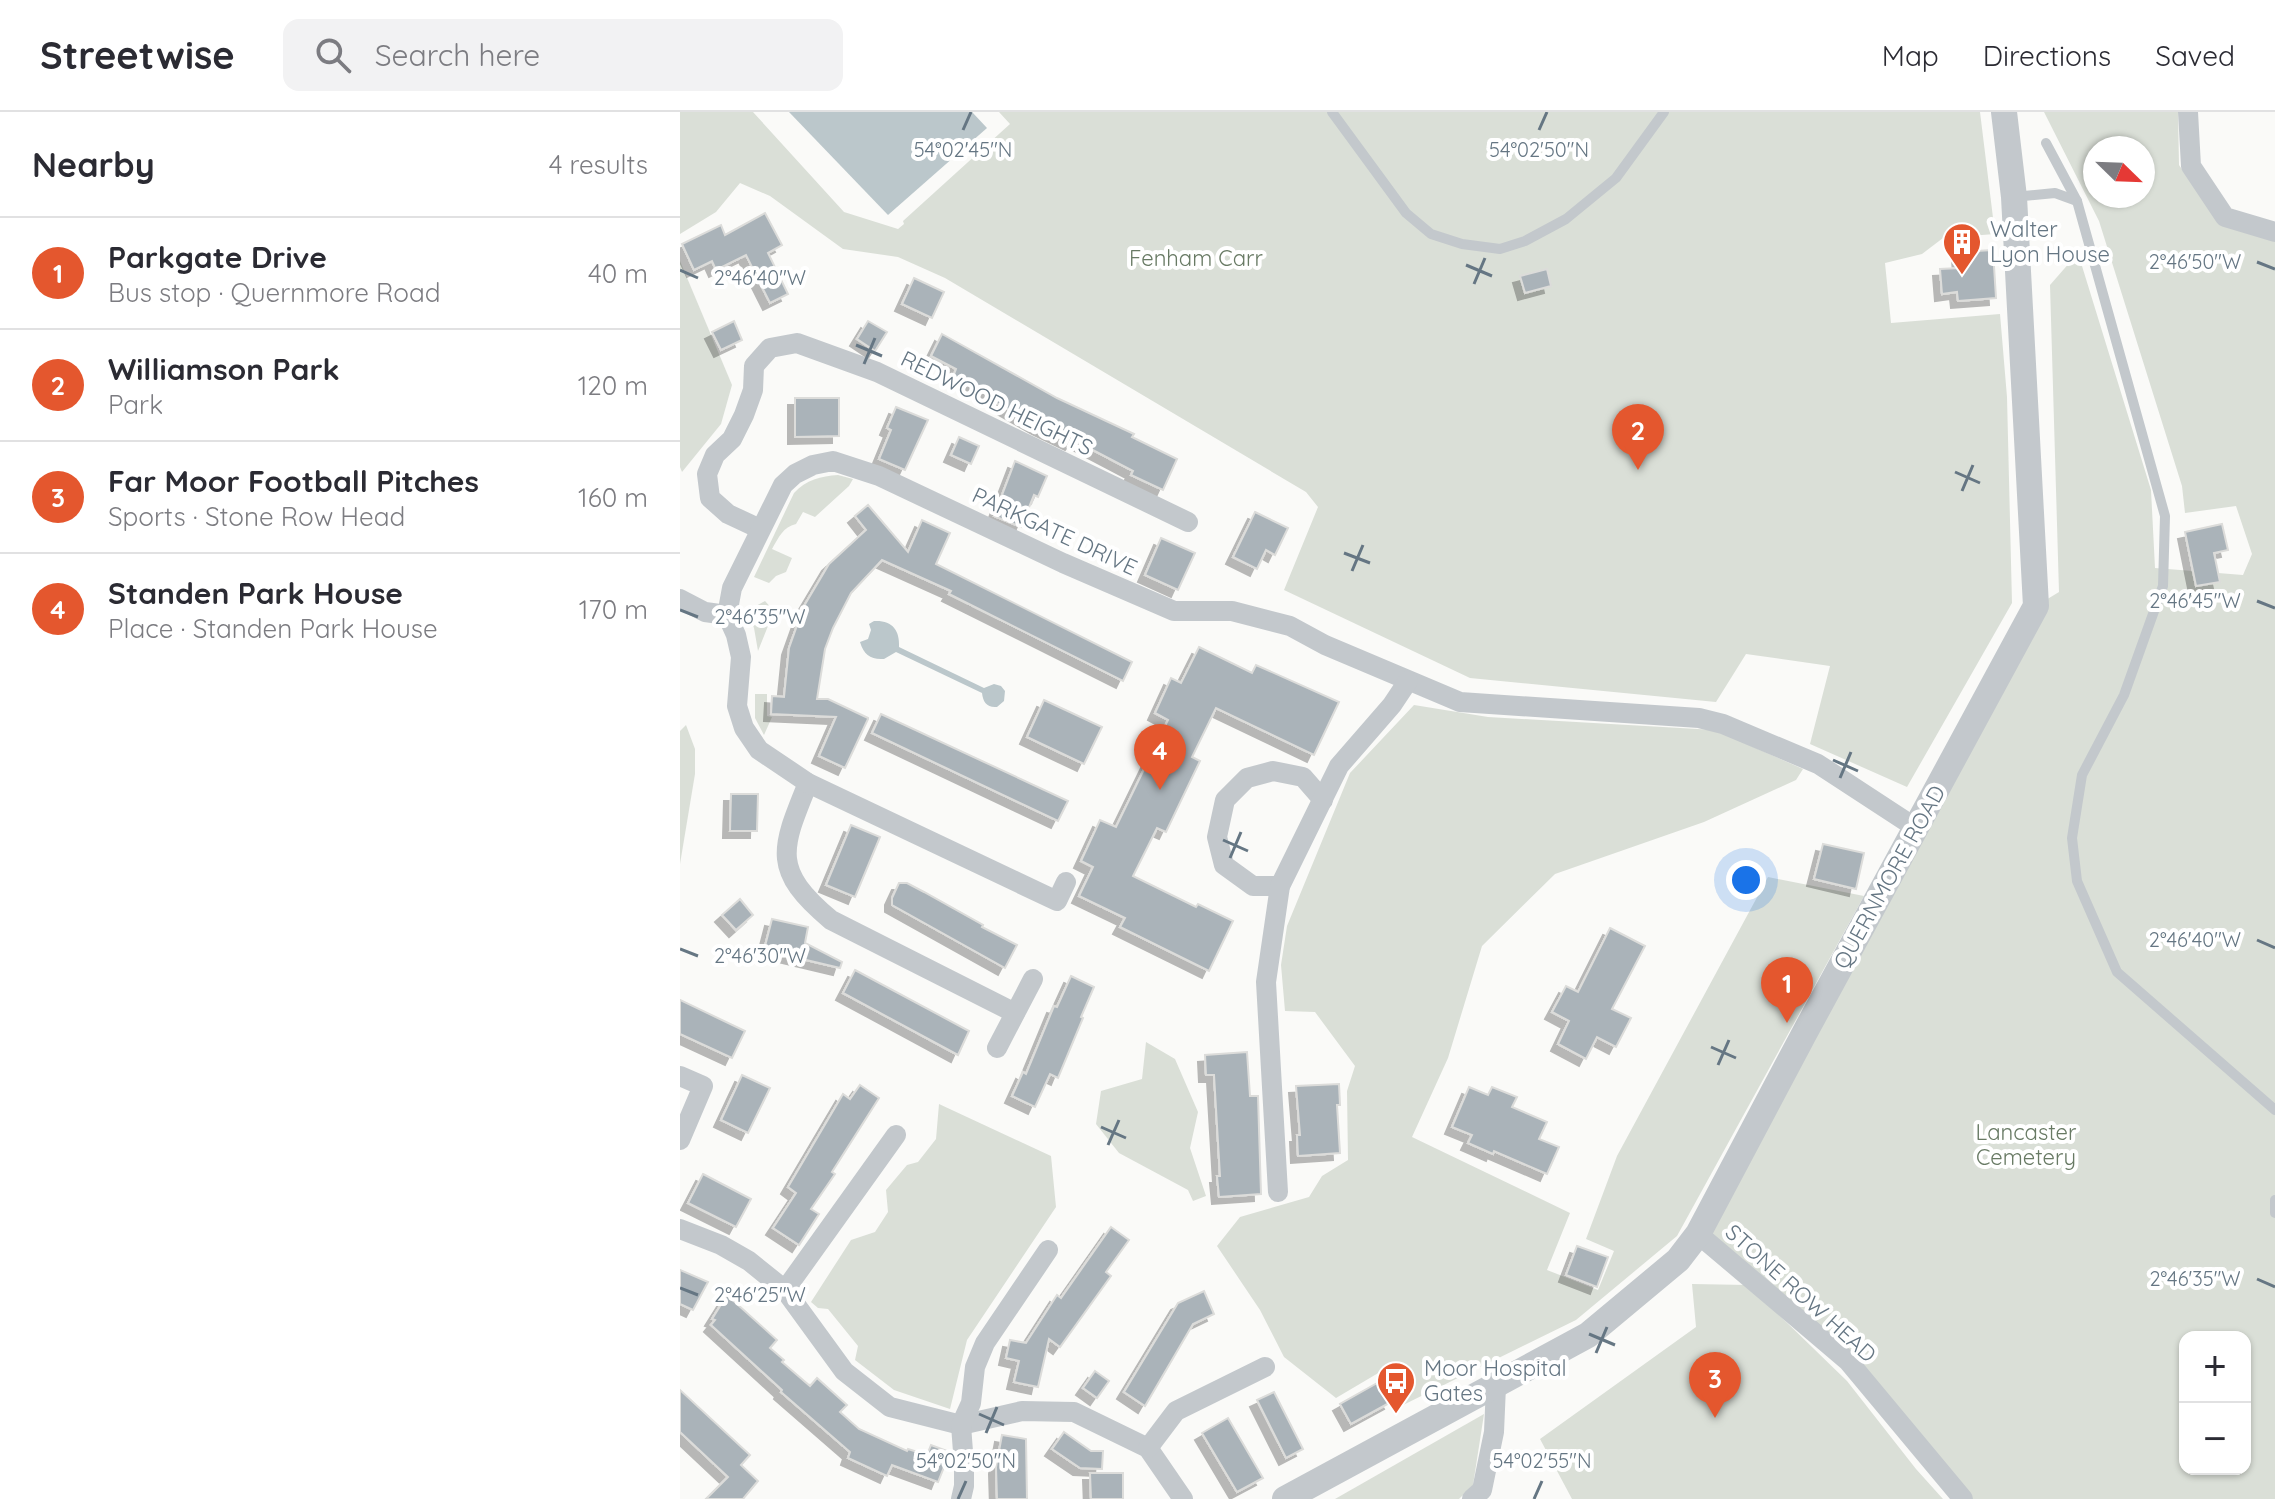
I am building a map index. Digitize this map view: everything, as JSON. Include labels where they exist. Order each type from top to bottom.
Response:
[{"type":"street","name":"QUERNMORE ROAD","points":[[1285,1499],[1588,1335],[1678,1260],[1698,1234],[2036,606],[2014,197],[2004,112]]},
{"type":"street","points":[[2188,112],[2191,166],[2225,217],[2275,232]]},
{"type":"street","name":"REDWOOD HEIGHTS","points":[[760,529],[728,514],[710,498],[707,474],[715,455],[732,439],[744,415],[753,390],[754,366],[770,348],[797,343],[877,372],[1188,522]]},
{"type":"street","name":"PARKGATE DRIVE","points":[[727,615],[732,588],[783,485],[795,474],[813,465],[833,461],[879,476],[1063,563],[1174,611],[1232,611],[1290,626],[1325,645],[1460,702],[1699,718],[1723,724],[1818,764],[1916,828]]},
{"type":"street","points":[[680,599],[705,612],[727,615],[741,657],[737,706],[744,728],[759,750],[808,783],[1057,901],[1066,882]]},
{"type":"street","points":[[1278,1192],[1266,982],[1280,886],[1339,766],[1392,705],[1408,681]]},
{"type":"street","points":[[1280,886],[1253,886],[1224,865],[1217,837],[1225,800],[1247,778],[1273,771],[1303,777],[1323,800]]},
{"type":"street","points":[[808,783],[789,830],[786,850],[791,878],[809,901],[831,920],[1015,1013]]},
{"type":"street","points":[[997,1048],[1033,979]]},
{"type":"street","points":[[680,1076],[703,1086],[680,1140]]},
{"type":"street","points":[[785,1290],[896,1135]]},
{"type":"street","points":[[680,1229],[721,1245],[749,1261],[785,1290],[844,1371],[890,1407],[961,1425],[1022,1411],[1074,1412],[1148,1448],[1183,1499]]},
{"type":"street","name":"STONE ROW HEAD","points":[[1698,1234],[1848,1361],[1963,1499]]},
{"type":"street","points":[[961,1499],[964,1475],[961,1425],[971,1403],[975,1367],[985,1343],[1048,1250]]},
{"type":"street","points":[[1148,1448],[1176,1411],[1265,1367]]},
{"type":"street","points":[[1480,1496],[1494,1432],[1496,1386]]},
{"type":"lane","points":[[1332,112],[1406,213],[1431,234],[1462,244],[1500,249],[1525,241],[1566,219],[1616,178],[1664,112]]},
{"type":"lane","points":[[2046,143],[2077,201],[2165,516],[2163,586],[2124,695],[2082,775],[2072,838],[2077,881],[2117,972],[2275,1110]]},
{"type":"lane","points":[[2014,197],[2055,193],[2077,201]]},
{"type":"lane","points":[[2275,1200],[2275,1213]]},
{"type":"green space","name":"Fenham Carr","points":[[680,112],[753,112],[844,212],[898,229],[904,224],[903,221],[1010,124],[999,112],[1980,112],[1995,234],[1943,238],[1922,254],[1885,263],[1891,323],[2000,314],[2007,397],[2012,603],[1907,787],[1810,744],[1830,666],[1746,654],[1716,702],[1470,678],[1284,590],[1318,507],[1306,492],[945,278],[898,257],[843,249],[770,196],[740,183],[716,212],[680,234]]},
{"type":"green space","name":"Lancaster Cemetery","points":[[2044,112],[2178,112],[2179,165],[2217,221],[2275,239],[2275,1499],[1963,1499],[1848,1361],[1698,1234],[2036,606],[2059,592],[2050,285],[2078,253],[2151,490],[2155,568],[2243,575],[2252,554],[2236,506],[2185,513],[2182,486],[2092,208],[2155,208],[2155,136],[2083,136],[2083,189]]},
{"type":"green space","points":[[680,261],[732,385],[721,424],[682,472],[680,467]]},
{"type":"green space","points":[[838,475],[853,479],[849,486],[815,517],[803,512],[796,524],[782,533],[772,549],[792,558],[786,572],[769,583],[754,577],[794,493],[814,480]]},
{"type":"green space","points":[[765,601],[774,611],[758,651],[747,611]]},
{"type":"green space","points":[[755,694],[767,694],[767,716],[772,717],[764,735],[755,718]]},
{"type":"green space","points":[[1414,705],[1488,717],[1715,730],[1803,769],[1796,780],[1704,822],[1555,874],[1482,946],[1448,1058],[1412,1137],[1570,1213],[1547,1270],[1598,1290],[1614,1251],[1586,1239],[1617,1156],[1768,877],[1864,896],[1677,1236],[1576,1320],[1399,1407],[1380,1372],[1336,1398],[1284,1357],[1260,1310],[1217,1246],[1240,1217],[1309,1197],[1322,1176],[1348,1160],[1347,1091],[1355,1066],[1315,1012],[1285,1011],[1281,965],[1287,926],[1350,773]]},
{"type":"green space","points":[[686,725],[695,749],[695,774],[680,864],[680,731]]},
{"type":"green space","points":[[1146,1042],[1175,1059],[1198,1112],[1190,1148],[1206,1196],[1193,1201],[1188,1190],[1119,1153],[1096,1124],[1101,1091],[1142,1079]]},
{"type":"green space","points":[[939,1104],[1051,1156],[1056,1207],[967,1340],[950,1409],[894,1390],[855,1360],[858,1346],[828,1309],[818,1308],[811,1302],[851,1240],[875,1232],[888,1212],[886,1190],[907,1165],[918,1162],[936,1139]]},
{"type":"green space","points":[[1692,1284],[1748,1285],[1847,1381],[1943,1499],[1572,1499],[1540,1439],[1696,1327]]},
{"type":"green space","points":[[1484,1414],[1473,1485],[1459,1499],[1335,1499]]},
{"type":"shaded area","points":[[789,112],[972,112],[987,128],[888,215]]},
{"type":"shaded area","points":[[886,622],[894,627],[899,647],[984,688],[994,684],[1001,686],[1005,691],[1004,701],[997,707],[988,705],[982,693],[896,652],[884,659],[869,656],[860,642],[868,639],[869,624]]},
{"type":"building","points":[[765,213],[782,245],[768,253],[788,294],[770,303],[746,255],[716,270],[712,261],[694,270],[682,244],[721,225],[725,235]]},
{"type":"building","name":"Walter Lyon House","points":[[1993,250],[1996,298],[1958,301],[1957,292],[1942,294],[1940,269],[1960,268],[1959,252]]},
{"type":"building","points":[[1547,269],[1551,286],[1525,293],[1520,276]]},
{"type":"building","points":[[914,278],[944,292],[932,318],[902,304]]},
{"type":"building","points":[[734,321],[742,340],[721,350],[712,332]]},
{"type":"building","points":[[868,321],[887,332],[875,351],[857,339]]},
{"type":"building","points":[[942,334],[1057,398],[1134,434],[1132,437],[1177,459],[1163,490],[1131,475],[1133,471],[1074,440],[1072,443],[1039,427],[995,402],[997,399],[953,377],[956,369],[931,356]]},
{"type":"building","points":[[795,398],[839,398],[839,436],[795,437]]},
{"type":"building","points":[[896,407],[928,420],[905,470],[879,459]]},
{"type":"building","points":[[959,437],[979,446],[971,464],[951,455]]},
{"type":"building","points":[[1015,461],[1047,476],[1038,497],[1034,495],[1021,527],[994,516]]},
{"type":"building","points":[[868,505],[908,552],[922,520],[950,533],[936,564],[1132,662],[1123,681],[949,594],[951,591],[882,560],[851,593],[833,628],[825,649],[817,699],[828,699],[868,719],[845,768],[819,756],[836,717],[771,714],[772,696],[784,697],[789,648],[804,606],[829,564],[866,530],[855,516]]},
{"type":"building","points":[[1255,512],[1288,528],[1275,555],[1266,550],[1257,569],[1233,557]]},
{"type":"building","points":[[2222,524],[2228,550],[2214,553],[2220,582],[2196,586],[2185,532]]},
{"type":"building","points":[[1161,538],[1195,553],[1178,590],[1145,575]]},
{"type":"building","points":[[1199,647],[1252,673],[1256,665],[1339,702],[1314,755],[1216,708],[1192,757],[1200,761],[1166,832],[1157,828],[1133,876],[1196,907],[1198,904],[1233,921],[1209,971],[1120,927],[1125,918],[1079,896],[1093,867],[1081,861],[1100,820],[1116,827],[1168,720],[1155,713],[1171,678],[1181,683]]},
{"type":"building","points":[[1044,700],[1102,727],[1084,764],[1027,737]]},
{"type":"building","points":[[881,714],[1068,801],[1058,821],[872,733]]},
{"type":"building","points":[[731,794],[758,794],[757,831],[730,831]]},
{"type":"building","points":[[851,825],[880,837],[855,897],[826,885]]},
{"type":"building","points":[[1823,844],[1864,853],[1856,889],[1814,879]]},
{"type":"building","points":[[899,883],[907,883],[1017,945],[1005,968],[892,905]]},
{"type":"building","points":[[740,899],[753,915],[736,930],[722,915]]},
{"type":"building","points":[[772,919],[808,927],[805,943],[842,962],[840,968],[764,950]]},
{"type":"building","points":[[1610,928],[1645,946],[1612,1009],[1631,1018],[1616,1047],[1597,1037],[1586,1059],[1558,1044],[1569,1021],[1552,1012],[1566,986],[1578,992]]},
{"type":"building","points":[[855,970],[969,1031],[958,1055],[843,993]]},
{"type":"building","points":[[1071,976],[1094,987],[1058,1078],[1050,1074],[1035,1107],[1012,1096],[1023,1072],[1026,1074],[1054,1006],[1057,1007]]},
{"type":"building","points":[[680,1000],[745,1031],[732,1058],[680,1034]]},
{"type":"building","points":[[1247,1052],[1250,1096],[1258,1096],[1261,1194],[1219,1197],[1214,1075],[1206,1075],[1205,1055]]},
{"type":"building","points":[[742,1075],[770,1088],[748,1133],[721,1120]]},
{"type":"building","points":[[1339,1084],[1340,1153],[1298,1156],[1297,1135],[1300,1135],[1296,1086]]},
{"type":"building","points":[[860,1085],[879,1098],[811,1209],[819,1214],[799,1245],[773,1228],[796,1193],[788,1187],[843,1094],[850,1099]]},
{"type":"building","points":[[1469,1087],[1488,1095],[1492,1087],[1517,1097],[1512,1107],[1547,1122],[1539,1139],[1559,1147],[1547,1174],[1468,1143],[1472,1135],[1452,1127]]},
{"type":"building","points":[[703,1174],[751,1199],[736,1227],[688,1203]]},
{"type":"building","points":[[1111,1227],[1129,1240],[1106,1272],[1111,1276],[1060,1347],[1049,1339],[1038,1387],[1014,1382],[1019,1361],[1006,1358],[1010,1340],[1026,1343],[1057,1295],[1061,1298]]},
{"type":"building","points":[[1577,1246],[1608,1257],[1597,1287],[1566,1275]]},
{"type":"building","points":[[680,1270],[708,1282],[693,1310],[680,1304]]},
{"type":"building","points":[[1204,1291],[1214,1314],[1193,1324],[1145,1406],[1124,1392],[1178,1303]]},
{"type":"building","points":[[727,1295],[777,1340],[770,1348],[784,1360],[782,1362],[810,1386],[817,1378],[847,1405],[840,1412],[859,1429],[907,1451],[927,1455],[931,1445],[950,1452],[938,1482],[892,1465],[887,1476],[848,1458],[850,1452],[711,1325]]},
{"type":"building","points":[[1095,1371],[1109,1381],[1097,1398],[1083,1388]]},
{"type":"building","points":[[1379,1382],[1391,1402],[1351,1424],[1340,1404]]},
{"type":"building","points":[[680,1390],[750,1455],[741,1465],[758,1481],[743,1499],[706,1499],[728,1477],[680,1432]]},
{"type":"building","points":[[1274,1392],[1303,1449],[1286,1458],[1257,1400]]},
{"type":"building","points":[[1228,1418],[1263,1478],[1237,1492],[1202,1433]]},
{"type":"building","points":[[1064,1432],[1091,1451],[1103,1451],[1102,1469],[1080,1468],[1052,1449]]},
{"type":"building","points":[[1002,1435],[1026,1439],[1027,1499],[997,1499],[996,1467]]},
{"type":"building","points":[[1090,1473],[1123,1473],[1123,1499],[1091,1499]]},
{"type":"place","name":"Walter Lyon House","points":[[1962,276]]},
{"type":"place","name":"Williamson Park","points":[[1638,470]]},
{"type":"place","name":"Standen Park House","points":[[1160,790]]},
{"type":"place","name":"Parkgate Drive","points":[[1787,1023]]},
{"type":"place","name":"Moor Hospital Gates","points":[[1396,1415]]},
{"type":"place","name":"Far Moor Football Pitches","points":[[1715,1418]]}]
